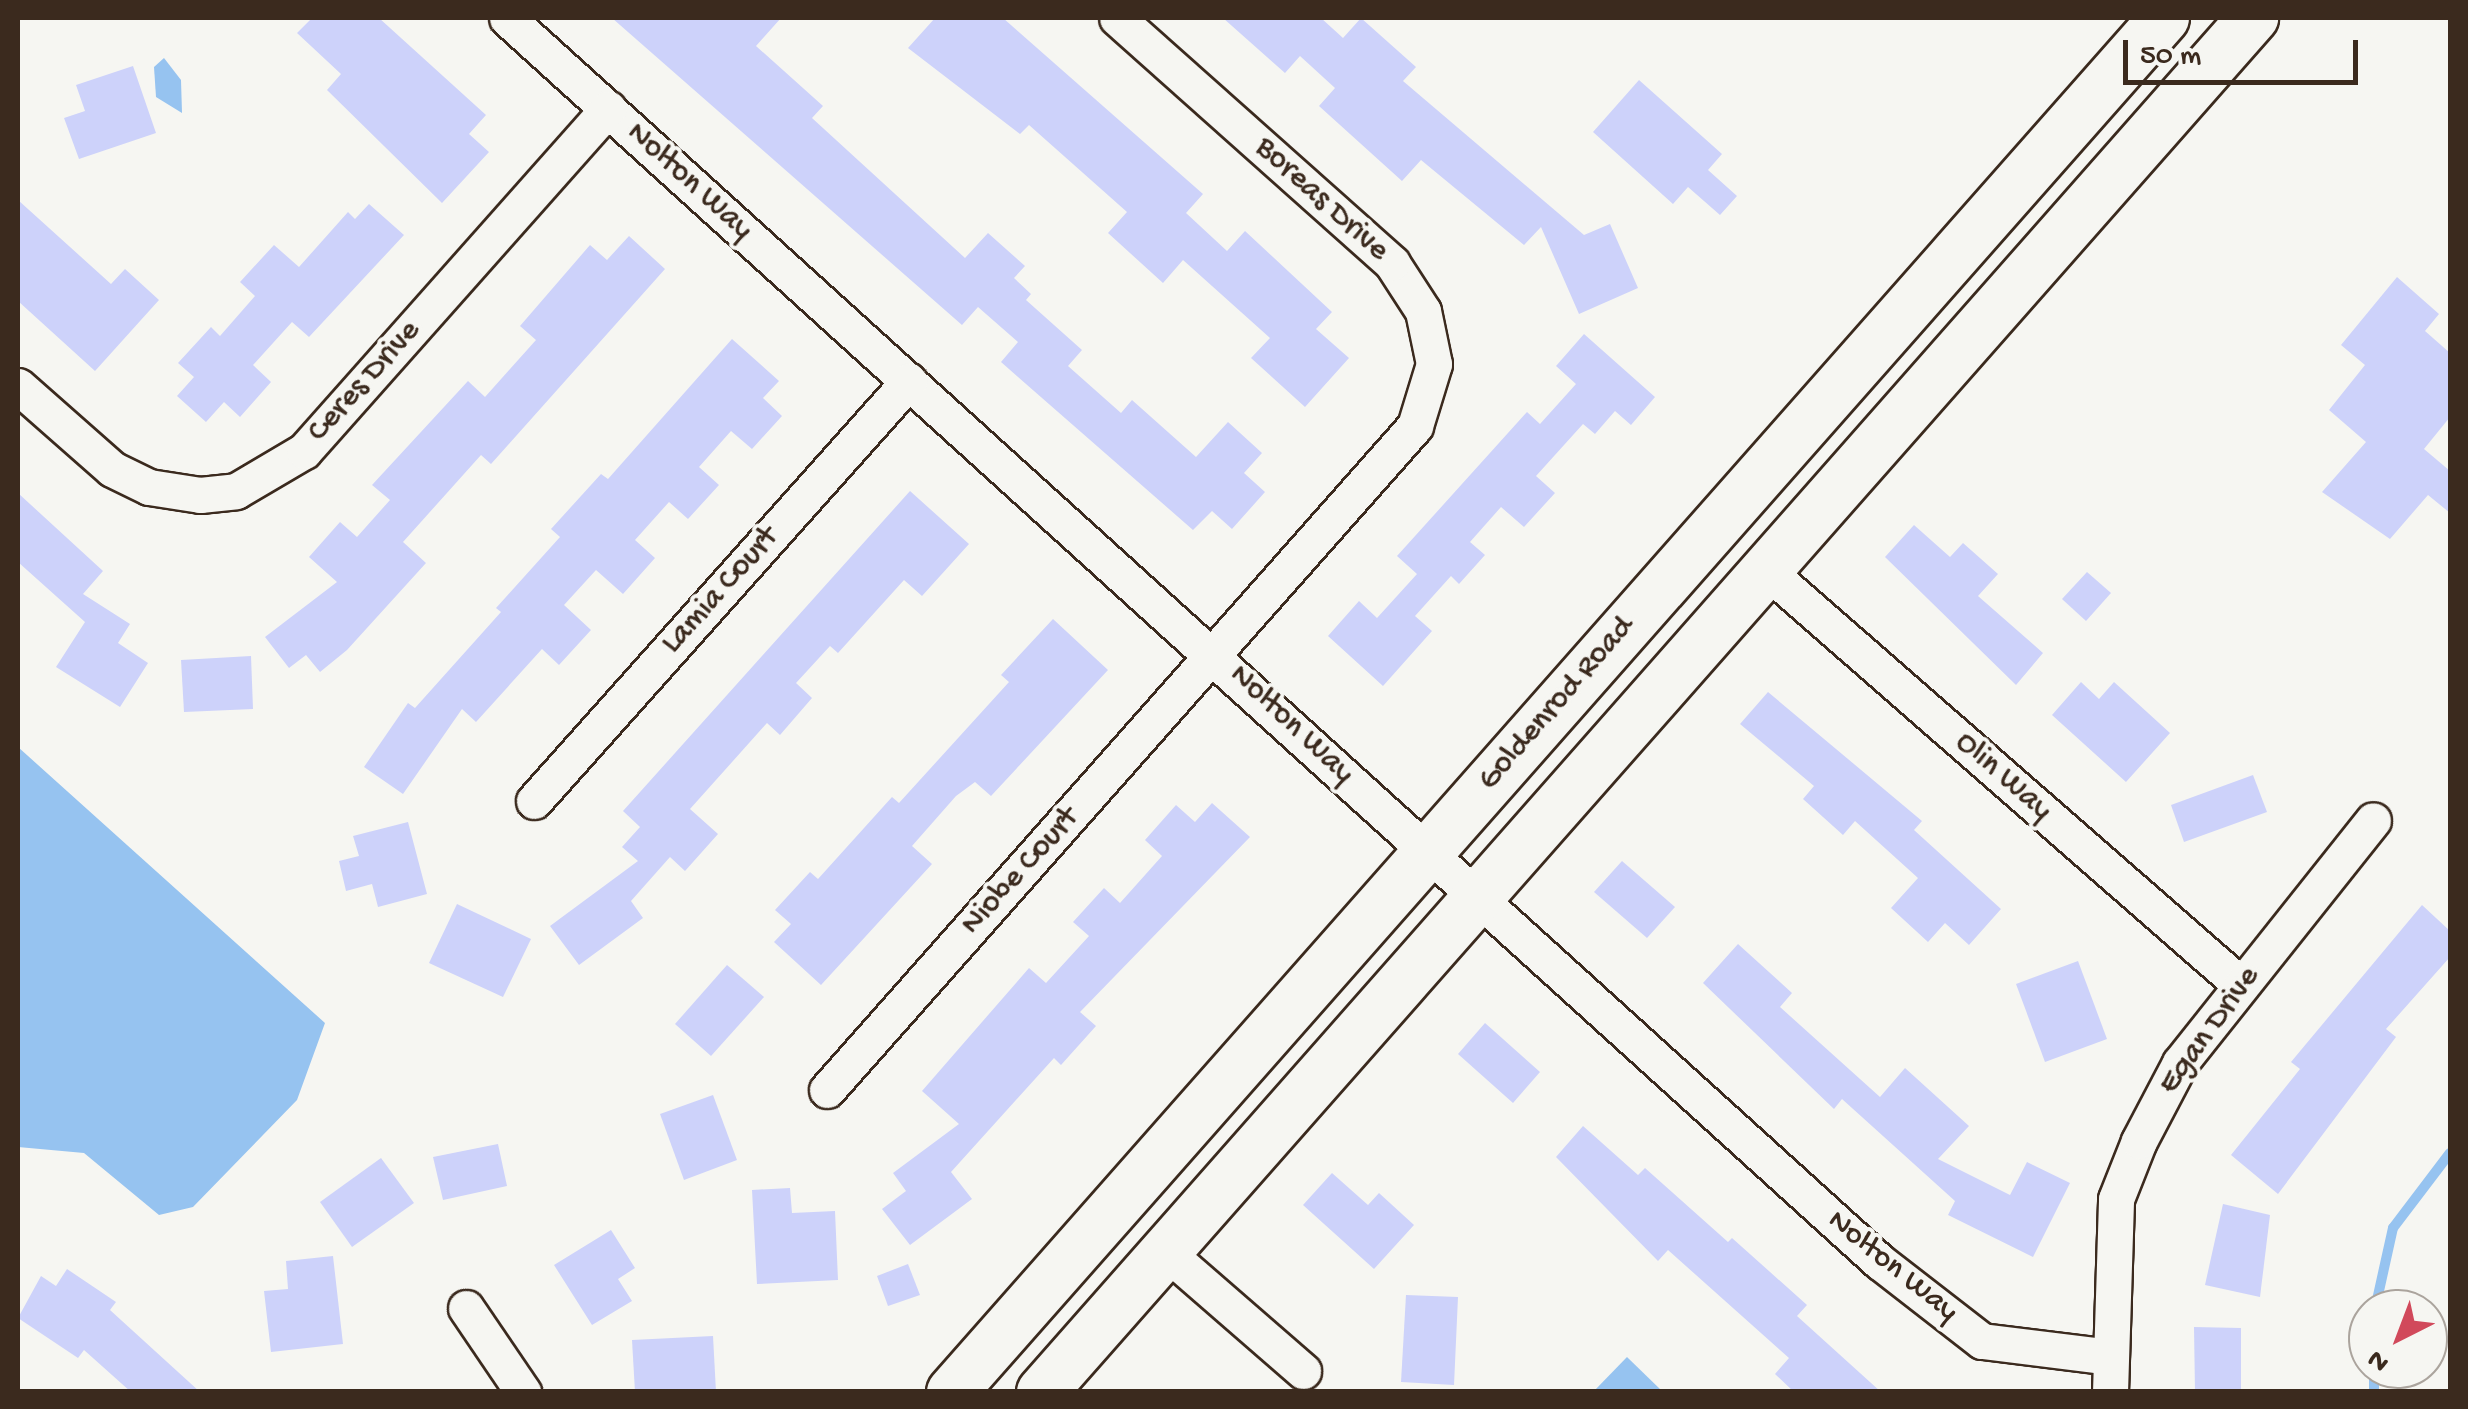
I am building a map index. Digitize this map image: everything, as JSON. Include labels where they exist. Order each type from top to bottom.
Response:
[{"type":"main road","name":"Goldenrod Road","points":[[952,1392],[2164,18]]},
{"type":"main road","points":[[2110,179],[2118,110],[2199,18]]},
{"type":"main road","name":"Goldenrod Road","points":[[1042,1392],[2253,18]]},
{"type":"street","name":"Nolton Way","points":[[507,18],[1214,654],[1428,852],[1474,900],[1880,1262],[1982,1341],[2110,1374]]},
{"type":"street","name":"Boreas Drive","points":[[1118,18],[1392,262],[1422,311],[1434,364],[1415,426],[1214,654]]},
{"type":"street","name":"Ceres Drive","points":[[18,386],[112,469],[149,487],[200,495],[236,491],[304,451],[608,108]]},
{"type":"street","name":"Lamia Court","points":[[534,801],[909,381]]},
{"type":"street","name":"Olin Way","points":[[1766,570],[2241,985]]},
{"type":"street","name":"Niobe Court","points":[[827,1090],[1214,654]]},
{"type":"street","name":"Egan Drive","points":[[2110,1374],[2116,1199],[2180,1063],[2373,820]]},
{"type":"street","points":[[1165,1251],[1303,1372]]},
{"type":"street","points":[[466,1308],[524,1392]]},
{"type":"water","points":[[164,58],[181,80],[182,113],[156,97],[154,67]]},
{"type":"water","points":[[18,747],[325,1023],[297,1100],[193,1207],[159,1215],[84,1153],[18,1147]]},
{"type":"water","points":[[1627,1357],[1662,1391],[1594,1391]]},
{"type":"building","points":[[312,18],[379,18],[486,115],[469,134],[489,152],[442,203],[327,90],[341,74],[297,33]]},
{"type":"building","points":[[612,18],[781,18],[756,46],[823,106],[812,118],[965,258],[988,233],[1025,266],[1014,278],[1031,294],[1026,300],[1082,350],[1068,366],[1121,413],[1132,400],[1196,457],[1228,422],[1262,453],[1244,473],[1265,492],[1232,529],[1212,511],[1193,530],[1001,362],[1018,342],[978,307],[962,325]]},
{"type":"building","points":[[935,18],[1003,18],[1203,194],[1186,213],[1227,251],[1245,231],[1332,312],[1316,329],[1349,358],[1305,407],[1251,358],[1270,338],[1183,260],[1163,283],[1108,233],[1127,212],[1029,125],[1020,134],[908,48]]},
{"type":"building","points":[[1223,18],[1321,18],[1343,38],[1361,18],[1416,67],[1403,81],[1584,235],[1610,224],[1638,288],[1579,314],[1541,227],[1524,245],[1421,160],[1402,181],[1319,106],[1335,88],[1300,56],[1285,73]]},
{"type":"building","points":[[133,66],[156,133],[79,159],[64,118],[85,111],[76,85]]},
{"type":"building","points":[[1639,80],[1722,154],[1708,170],[1737,196],[1720,215],[1688,187],[1673,204],[1593,132]]},
{"type":"building","points":[[18,200],[111,284],[125,269],[159,300],[95,371],[18,301]]},
{"type":"building","points":[[369,204],[404,235],[309,337],[292,322],[253,365],[271,382],[240,417],[224,402],[206,422],[177,396],[194,377],[178,363],[211,327],[220,336],[255,296],[240,282],[274,245],[299,267],[348,212],[355,219]]},
{"type":"building","points":[[629,236],[665,269],[491,464],[481,455],[403,542],[426,563],[347,650],[320,672],[306,655],[289,668],[265,637],[337,582],[309,557],[340,522],[357,537],[390,500],[372,485],[468,381],[485,397],[536,340],[520,326],[590,245],[607,260]]},
{"type":"building","points":[[2397,277],[2439,314],[2425,331],[2450,353],[2450,417],[2424,449],[2450,471],[2450,513],[2428,495],[2390,539],[2322,492],[2366,442],[2329,410],[2365,365],[2341,345]]},
{"type":"building","points":[[1584,334],[1655,397],[1631,425],[1615,411],[1595,434],[1583,424],[1536,476],[1555,493],[1524,527],[1501,507],[1470,542],[1485,555],[1459,584],[1451,576],[1415,616],[1432,631],[1383,686],[1328,636],[1359,601],[1377,618],[1417,574],[1397,556],[1527,412],[1540,424],[1576,384],[1556,366]]},
{"type":"building","points":[[732,339],[779,381],[763,398],[782,416],[752,449],[731,431],[699,467],[719,485],[688,519],[669,502],[635,540],[655,558],[623,594],[596,570],[564,605],[591,630],[559,665],[542,649],[476,722],[462,709],[403,794],[364,767],[408,703],[415,708],[501,612],[496,608],[560,537],[551,529],[601,474],[608,479]]},
{"type":"building","points":[[910,491],[969,544],[922,596],[904,580],[838,653],[830,646],[796,683],[812,698],[780,735],[767,723],[690,809],[718,834],[685,871],[670,857],[631,901],[643,918],[579,965],[550,926],[638,861],[622,847],[640,827],[623,811]]},
{"type":"building","points":[[18,493],[103,571],[83,594],[130,624],[118,643],[148,663],[120,707],[56,667],[85,622],[18,562]]},
{"type":"building","points":[[1914,525],[1950,557],[1963,543],[1998,574],[1978,596],[2043,653],[2016,685],[1885,557]]},
{"type":"building","points":[[2087,572],[2111,593],[2086,621],[2062,599]]},
{"type":"building","points":[[1053,619],[1108,670],[991,796],[975,782],[956,796],[912,846],[932,864],[821,985],[774,942],[791,924],[775,910],[810,872],[818,879],[892,797],[899,803],[1009,682],[1001,675]]},
{"type":"building","points":[[251,656],[253,709],[184,712],[181,660]]},
{"type":"building","points":[[2081,682],[2099,699],[2114,682],[2170,733],[2126,782],[2052,715]]},
{"type":"building","points":[[1768,692],[1922,821],[1914,830],[2001,909],[1969,945],[1945,923],[1928,942],[1891,908],[1918,878],[1855,821],[1843,835],[1803,799],[1814,786],[1740,724]]},
{"type":"building","points":[[2253,775],[2267,812],[2184,842],[2171,805]]},
{"type":"building","points":[[1212,803],[1250,837],[1080,1012],[1096,1026],[1061,1065],[1054,1058],[951,1172],[972,1199],[910,1245],[882,1209],[906,1191],[893,1173],[959,1124],[922,1091],[1029,968],[1046,983],[1089,936],[1073,922],[1104,888],[1120,903],[1162,856],[1145,840],[1176,805],[1195,822]]},
{"type":"building","points":[[408,822],[427,894],[378,907],[372,884],[346,891],[339,861],[359,856],[353,836]]},
{"type":"building","points":[[1622,861],[1675,907],[1647,938],[1594,892]]},
{"type":"building","points":[[457,904],[531,939],[503,997],[429,963]]},
{"type":"building","points":[[2422,905],[2450,931],[2450,957],[2386,1029],[2396,1037],[2278,1194],[2231,1155],[2300,1069],[2291,1062]]},
{"type":"building","points":[[1738,944],[1792,993],[1780,1007],[1880,1097],[1905,1068],[1969,1126],[1938,1159],[2010,1195],[2027,1162],[2070,1183],[2033,1257],[1948,1215],[1955,1201],[1842,1099],[1834,1109],[1703,983]]},
{"type":"building","points":[[2078,961],[2107,1039],[2045,1062],[2016,984]]},
{"type":"building","points":[[727,965],[764,997],[711,1056],[675,1024]]},
{"type":"building","points":[[1485,1023],[1540,1072],[1513,1103],[1458,1054]]},
{"type":"building","points":[[713,1095],[737,1160],[684,1180],[660,1114]]},
{"type":"building","points":[[1583,1126],[1638,1175],[1645,1168],[1728,1242],[1732,1238],[1807,1305],[1797,1316],[1881,1392],[1794,1392],[1775,1374],[1789,1358],[1668,1250],[1658,1261],[1556,1157]]},
{"type":"building","points":[[498,1144],[507,1186],[443,1200],[433,1157]]},
{"type":"building","points":[[381,1158],[414,1203],[352,1247],[320,1202]]},
{"type":"building","points":[[1332,1173],[1368,1205],[1379,1193],[1414,1225],[1374,1269],[1303,1205]]},
{"type":"building","points":[[790,1188],[792,1213],[835,1211],[838,1280],[757,1284],[752,1190]]},
{"type":"building","points":[[2223,1204],[2270,1215],[2260,1297],[2205,1285]]},
{"type":"building","points":[[611,1230],[635,1268],[618,1279],[632,1301],[592,1325],[554,1265]]},
{"type":"building","points":[[333,1256],[343,1344],[271,1352],[264,1291],[288,1289],[286,1261]]},
{"type":"building","points":[[908,1264],[920,1295],[888,1306],[877,1276]]},
{"type":"building","points":[[67,1269],[116,1302],[110,1310],[200,1392],[131,1392],[84,1350],[78,1358],[18,1318],[41,1276],[56,1286]]},
{"type":"building","points":[[1406,1295],[1458,1297],[1454,1385],[1401,1382]]},
{"type":"building","points":[[2194,1327],[2241,1328],[2241,1392],[2195,1392]]},
{"type":"building","points":[[713,1336],[716,1392],[635,1392],[632,1340]]},
{"type":"waterway","points":[[2379,1289],[2393,1228],[2450,1153]]}]
